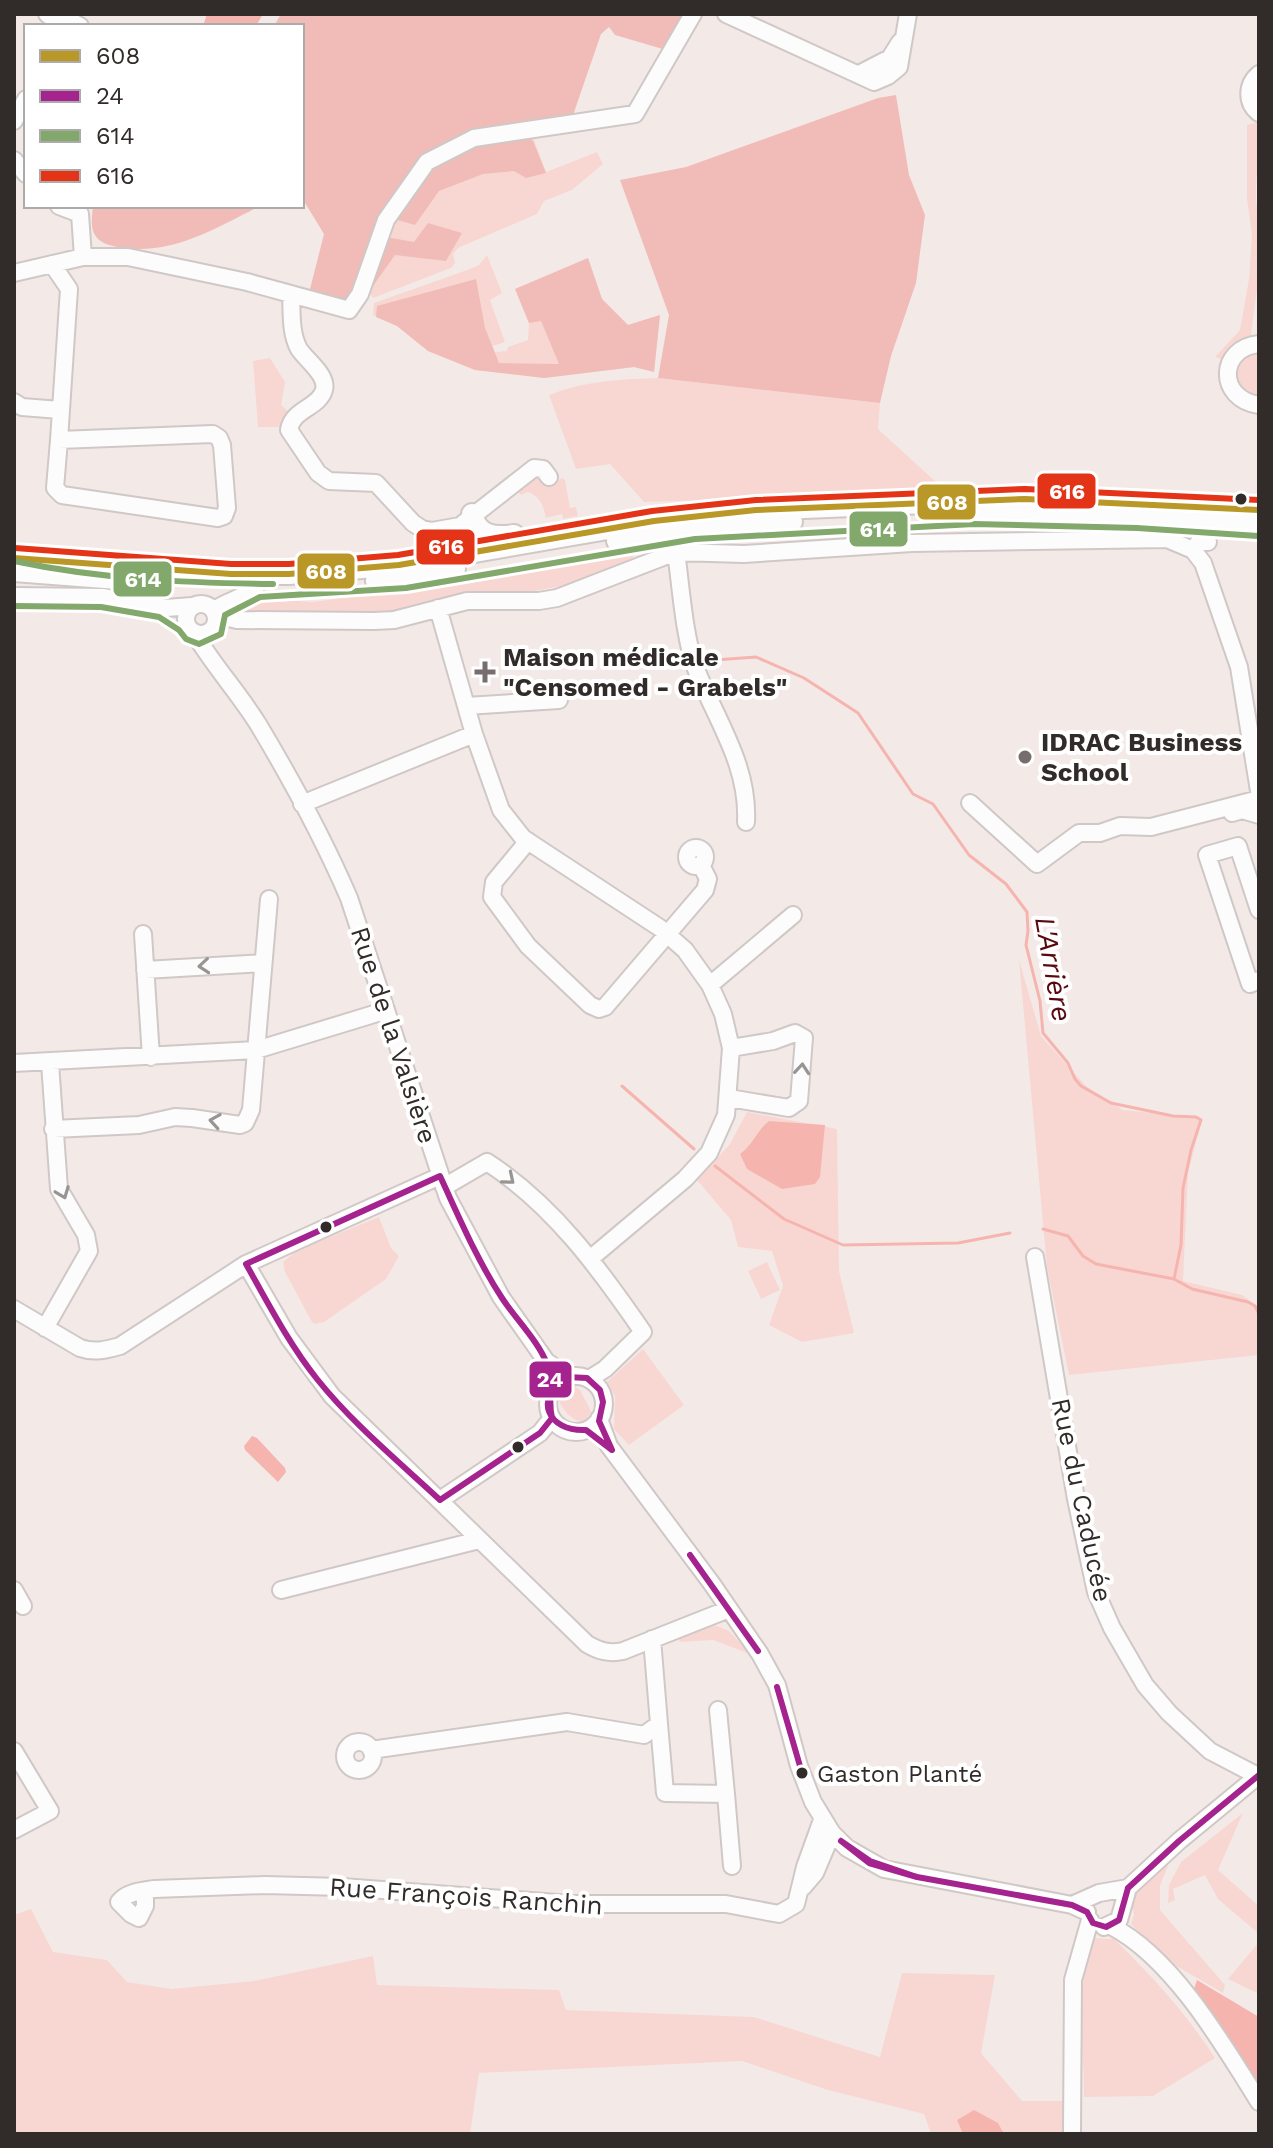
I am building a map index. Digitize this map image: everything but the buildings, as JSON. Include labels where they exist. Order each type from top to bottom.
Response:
[{"type":"main road","points":[[14,558],[231,574],[289,574],[399,565],[540,539],[716,513],[1025,499],[1259,510]]},
{"type":"main road","points":[[472,514],[477,528],[485,533],[499,537],[529,533],[540,539]]},
{"type":"main road","points":[[14,571],[201,586],[256,587],[404,578],[694,529],[814,521],[974,514],[1137,518],[1259,526]]},
{"type":"main road","points":[[14,551],[52,560]]},
{"type":"street","points":[[47,14],[68,22]]},
{"type":"street","points":[[14,273],[83,257],[128,257],[349,310],[360,294],[386,220],[427,162],[474,138],[635,114],[693,14]]},
{"type":"street","points":[[726,14],[878,81],[899,67],[906,22]]},
{"type":"street","points":[[745,14],[755,29]]},
{"type":"street","points":[[859,74],[890,58],[897,49],[906,22]]},
{"type":"street","points":[[1259,74],[1251,83],[1249,95],[1251,105],[1259,113]]},
{"type":"street","points":[[64,208],[80,214],[83,257]]},
{"type":"street","points":[[52,264],[69,289],[55,488],[62,495],[218,518],[224,516],[227,508],[222,445],[213,434],[59,440]]},
{"type":"street","points":[[291,294],[298,346],[325,386],[322,395],[293,419],[289,430],[318,473],[333,483],[376,483],[407,518],[426,530],[460,526],[534,468],[543,469],[549,477]]},
{"type":"street","points":[[1259,326],[1253,345],[1232,359],[1228,377],[1240,399],[1259,405]]},
{"type":"street","points":[[14,402],[22,407],[60,410]]},
{"type":"street","points":[[14,596],[102,597],[166,608],[168,613],[203,621],[394,620],[467,601],[557,598],[676,552],[744,554],[912,543],[1167,539],[1193,550],[1203,563],[1239,667],[1259,791]]},
{"type":"street","points":[[1193,550],[1199,542],[1208,542]]},
{"type":"street","points":[[676,552],[692,654],[732,748],[746,794],[746,822]]},
{"type":"street","points":[[203,621],[230,599],[247,596],[256,587]]},
{"type":"street","points":[[438,608],[474,734],[501,810],[511,826],[528,841],[667,934],[696,963],[723,1014],[731,1048],[729,1098],[726,1115],[712,1147],[697,1168],[591,1258]]},
{"type":"street","name":"Rue de la Valsière","points":[[14,1309],[86,1350],[99,1351],[120,1346],[246,1264],[442,1182],[349,898],[257,722],[212,663],[203,621]]},
{"type":"street","points":[[466,706],[559,700]]},
{"type":"street","points":[[302,804],[474,734]]},
{"type":"street","points":[[970,803],[1037,864],[1079,833],[1100,833],[1120,826],[1151,827],[1259,799]]},
{"type":"street","points":[[1210,813],[1228,814],[1242,810],[1259,815]]},
{"type":"street","points":[[528,841],[494,882],[492,897],[528,946],[590,1005],[599,1009],[605,1007],[708,884],[701,865]]},
{"type":"street","points":[[1259,910],[1238,846],[1207,855],[1250,984],[1259,980]]},
{"type":"street","points":[[53,1129],[139,1125],[175,1117],[240,1125],[249,1118],[269,899]]},
{"type":"street","points":[[710,985],[793,915]]},
{"type":"street","points":[[143,934],[151,1057]]},
{"type":"street","points":[[145,970],[263,963]]},
{"type":"street","points":[[14,1063],[256,1050],[384,1011]]},
{"type":"street","points":[[729,1098],[789,1108],[795,1106],[799,1101],[804,1038],[795,1033],[773,1041],[731,1048]]},
{"type":"street","points":[[45,1328],[89,1251],[89,1243],[59,1189],[50,1063]]},
{"type":"street","points":[[546,1361],[568,1377],[593,1383],[604,1403],[593,1425],[570,1431],[557,1423],[548,1402],[553,1387],[546,1361],[485,1270],[442,1182],[487,1162],[559,1222],[591,1258],[643,1332],[593,1383]]},
{"type":"street","name":"Rue du Caducée","points":[[1035,1257],[1076,1499],[1096,1592],[1112,1628],[1156,1699],[1210,1751],[1259,1776],[1179,1841],[1128,1888],[1115,1919]]},
{"type":"street","points":[[246,1264],[315,1376],[356,1421],[587,1644],[613,1653],[729,1609]]},
{"type":"street","points":[[553,1387],[568,1377]]},
{"type":"street","points":[[440,1500],[557,1423]]},
{"type":"street","points":[[593,1425],[760,1654],[777,1685],[799,1766],[827,1826],[847,1848],[884,1869],[1085,1914],[1097,1926],[1115,1919]]},
{"type":"street","points":[[281,1590],[479,1540]]},
{"type":"street","points":[[14,1590],[23,1606]]},
{"type":"street","points":[[652,1639],[665,1793],[726,1794]]},
{"type":"street","points":[[718,1710],[732,1866]]},
{"type":"street","points":[[371,1750],[567,1722],[644,1735],[660,1731]]},
{"type":"street","points":[[14,1751],[50,1811],[14,1830]]},
{"type":"street","name":"Rue François Ranchin","points":[[145,1891],[145,1906],[139,1918],[119,1902],[124,1896],[145,1891],[265,1885],[342,1887],[571,1904],[726,1904],[779,1914],[796,1904],[802,1888],[815,1873],[827,1826]]},
{"type":"street","name":"Rue du Caducée","points":[[1109,1893],[1128,1888]]},
{"type":"street","points":[[1072,2134],[1073,1980],[1085,1914],[1099,1893],[1109,1893],[1117,1898],[1115,1919],[1186,1993],[1259,2102]]},
{"type":"shaded area","points":[[207,14],[263,14],[257,24],[204,24]]},
{"type":"shaded area","points":[[281,14],[686,14],[666,50],[615,35],[609,27],[601,34],[571,121],[426,156],[353,296],[340,303],[308,297],[324,234],[304,201],[304,24],[275,24]]},
{"type":"shaded area","points":[[896,95],[909,175],[925,215],[916,283],[891,356],[880,403],[658,378],[669,315],[620,180],[686,167],[878,98]]},
{"type":"shaded area","points":[[1258,122],[1256,198],[1260,264],[1251,336],[1224,360],[1215,357],[1240,330],[1249,279],[1252,234],[1247,199],[1247,125]]},
{"type":"shaded area","points":[[533,137],[546,172],[597,152],[603,164],[572,190],[544,201],[537,214],[458,248],[453,254],[455,263],[451,268],[373,298],[364,285],[382,237],[429,166]]},
{"type":"shaded area","points":[[529,138],[546,173],[526,178],[514,171],[483,174],[439,191],[415,225],[394,219],[431,169],[477,146]]},
{"type":"shaded area","points":[[93,208],[256,208],[191,239],[155,248],[108,245],[94,234]]},
{"type":"shaded area","points":[[428,223],[462,233],[446,261],[395,255],[373,286],[367,284],[386,237],[414,242]]},
{"type":"shaded area","points":[[487,255],[502,293],[490,300],[505,342],[493,346],[495,352],[507,351],[508,347],[528,340],[529,323],[515,289],[588,258],[602,299],[628,325],[660,315],[654,372],[634,367],[544,378],[475,370],[428,351],[397,326],[373,315],[374,303],[470,269],[479,265]]},
{"type":"shaded area","points":[[588,258],[602,299],[628,325],[660,315],[654,372],[634,367],[544,378],[475,370],[428,351],[397,326],[376,317],[377,306],[476,279],[485,328],[499,363],[559,364],[541,321],[529,323],[515,289]]},
{"type":"shaded area","points":[[1259,352],[1259,398],[1242,391],[1237,372],[1245,357]]},
{"type":"shaded area","points":[[270,358],[285,382],[281,405],[291,414],[285,427],[258,427],[253,361]]},
{"type":"shaded area","points":[[658,378],[880,403],[878,429],[948,493],[644,502],[610,464],[576,469],[549,395],[589,384]]},
{"type":"shaded area","points":[[537,474],[546,487],[562,478],[565,480],[570,508],[576,507],[578,516],[563,519],[562,514],[546,518],[536,496],[528,492],[521,495],[514,487]]},
{"type":"shaded area","points":[[639,544],[631,561],[568,585],[528,592],[465,594],[405,611],[227,615],[226,608],[252,597],[312,602],[381,593]]},
{"type":"shaded area","points":[[1019,960],[1041,1036],[1086,1086],[1123,1110],[1202,1118],[1188,1173],[1183,1281],[1242,1295],[1259,1307],[1259,1355],[1069,1375],[1047,1267]]},
{"type":"shaded area","points":[[747,1112],[837,1129],[839,1271],[854,1333],[802,1342],[769,1325],[783,1286],[772,1251],[738,1247],[731,1220],[697,1180],[730,1144]]},
{"type":"shaded area","points":[[769,1121],[825,1125],[820,1177],[815,1184],[782,1189],[747,1169],[740,1154]]},
{"type":"shaded area","points":[[379,1217],[391,1248],[399,1256],[386,1279],[324,1322],[315,1324],[285,1272],[283,1262],[296,1251]]},
{"type":"shaded area","points":[[767,1262],[780,1290],[761,1299],[748,1271]]},
{"type":"shaded area","points":[[643,1349],[684,1405],[629,1445],[614,1429],[615,1396],[607,1382]]},
{"type":"shaded area","points":[[571,1384],[580,1390],[591,1411],[586,1422],[571,1417],[556,1396],[562,1386]]},
{"type":"shaded area","points":[[252,1436],[285,1468],[286,1472],[278,1482],[245,1450],[244,1446]]},
{"type":"shaded area","points":[[712,1624],[729,1631],[750,1654],[713,1640],[680,1642],[677,1637]]},
{"type":"shaded area","points":[[1243,1813],[1218,1870],[1259,1906],[1259,1934],[1218,1899],[1205,1875],[1173,1889],[1175,1900],[1168,1903],[1169,1885],[1181,1862]]},
{"type":"shaded area","points":[[1169,1863],[1160,1886],[1160,1910],[1225,1985],[1223,1993],[1166,1960],[1131,1924],[1134,1915],[1131,1897]]},
{"type":"shaded area","points":[[31,1909],[53,1952],[107,1960],[127,1982],[172,1989],[254,1981],[373,1956],[377,1985],[559,1990],[566,2010],[754,2017],[880,2057],[902,1973],[995,1975],[981,2053],[1022,2101],[1064,2101],[1065,2134],[931,2134],[924,2114],[828,2090],[742,2061],[479,2073],[470,2134],[14,2134],[14,1915]]},
{"type":"shaded area","points":[[1093,1938],[1114,1939],[1168,1996],[1215,2058],[1153,2096],[1084,2097],[1084,1972]]},
{"type":"shaded area","points":[[1259,1942],[1259,1994],[1228,1979]]},
{"type":"shaded area","points":[[1197,1980],[1259,2017],[1259,2086],[1194,1989]]},
{"type":"shaded area","points":[[974,2110],[998,2123],[1004,2134],[963,2134],[957,2120]]},
{"type":"waterway","name":"L'Arrière","points":[[701,661],[756,657],[804,678],[858,713],[913,794],[933,804],[969,855],[1006,884],[1027,912],[1026,945],[1040,1001],[1043,1033],[1068,1063],[1075,1079],[1081,1086],[1111,1103],[1201,1120],[1183,1188],[1181,1245],[1174,1279]]},
{"type":"waterway","points":[[622,1086],[694,1149]]},
{"type":"waterway","points":[[715,1166],[784,1219],[843,1245],[958,1243],[1010,1233]]},
{"type":"waterway","points":[[1043,1229],[1068,1236],[1083,1256],[1096,1264],[1174,1279],[1192,1289],[1248,1302],[1255,1306],[1259,1314]]},
{"type":"transit line","name":"616","points":[[15,548],[231,564],[289,564],[398,555],[652,511],[756,500],[1025,489],[1259,500]]},
{"type":"transit line","name":"608","points":[[14,558],[231,574],[289,574],[399,565],[654,521],[756,510],[1025,499],[1259,510]]},
{"type":"transit line","name":"614","points":[[14,606],[101,607],[159,617],[179,630],[186,639],[199,644],[221,634],[225,615],[260,597],[406,588],[695,539],[974,524],[1137,528],[1258,536]]},
{"type":"transit line","name":"614","points":[[14,561],[143,579],[273,584]]},
{"type":"transit line","name":"24","points":[[440,1176],[493,1284],[547,1364],[552,1418],[540,1433],[440,1500],[361,1427],[317,1379],[288,1338],[246,1264],[440,1176]]},
{"type":"transit line","name":"24","points":[[567,1377],[587,1378],[600,1390],[603,1402],[599,1421],[612,1450],[586,1430],[562,1425],[549,1412],[550,1394],[567,1377]]},
{"type":"transit line","name":"24","points":[[690,1555],[758,1651]]},
{"type":"transit line","name":"24","points":[[690,1555],[758,1651]]},
{"type":"transit line","name":"24","points":[[777,1687],[802,1773]]},
{"type":"transit line","name":"24","points":[[777,1687],[802,1773]]},
{"type":"transit line","name":"24","points":[[1128,1888],[1259,1775]]},
{"type":"transit line","name":"24","points":[[841,1841],[870,1861],[917,1877]]},
{"type":"transit line","name":"24","points":[[841,1841],[869,1863],[917,1877]]},
{"type":"transit line","name":"24","points":[[917,1877],[1072,1905]]},
{"type":"transit line","name":"24","points":[[1072,1905],[1087,1912],[1093,1923],[1106,1927],[1119,1920],[1128,1888]]},
{"type":"place","name":"Maison médicale \"Censomed - Grabels\"","points":[[485,672]]},
{"type":"place","name":"IDRAC Business School","points":[[1025,757]]},
{"type":"place","name":"Gaston Planté","points":[[802,1773]]}]
